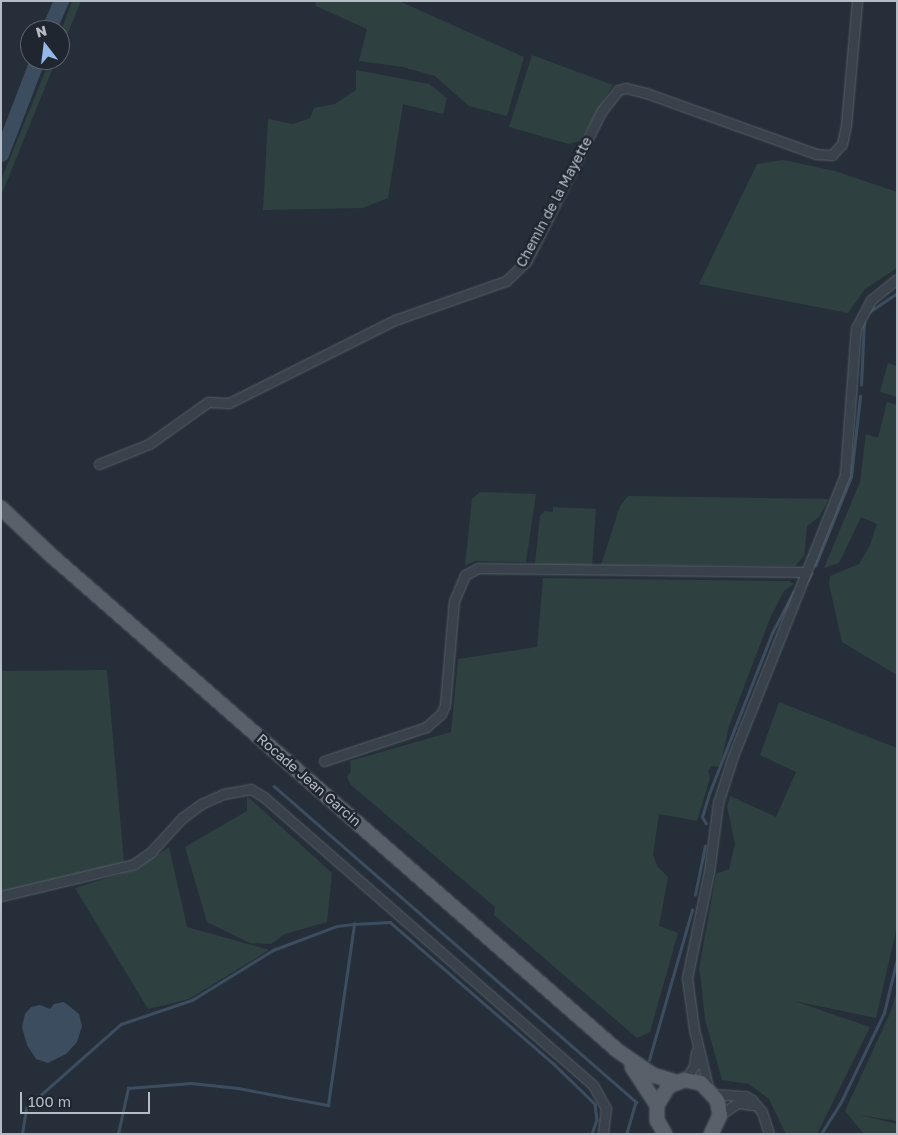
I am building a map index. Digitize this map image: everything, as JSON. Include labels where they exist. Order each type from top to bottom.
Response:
[{"type":"main road","name":"Rocade Jean Garcin","points":[[1,508],[59,562],[618,1051],[653,1075],[711,1090]]},
{"type":"main road","name":"Rocade Jean Garcin","points":[[618,1051],[644,1081],[657,1105]]},
{"type":"main road","points":[[661,1131],[657,1105],[664,1091],[680,1081]]},
{"type":"main road","points":[[711,1090],[716,1127]]},
{"type":"street","name":"Chemin de la Mayette","points":[[99,464],[149,444],[208,402],[229,403],[395,320],[506,281],[526,262],[601,112],[618,90],[626,88],[646,93],[816,154],[832,155],[842,144],[846,125],[857,1]]},
{"type":"street","points":[[680,1081],[696,1062],[687,971],[709,872],[718,803],[805,572],[845,474],[856,328],[871,300],[897,279]]},
{"type":"street","points":[[324,761],[408,733],[436,720],[444,705],[454,601],[465,576],[478,568],[805,572]]},
{"type":"street","points":[[1,896],[134,864],[151,852],[182,818],[201,804],[251,789],[264,797],[593,1085],[606,1108],[603,1134]]},
{"type":"street","points":[[694,1029],[711,1090],[745,1096],[760,1109],[769,1134]]},
{"type":"street","points":[[716,1127],[737,1103],[760,1109]]},
{"type":"shaded area","points":[[72,1],[81,1],[70,28],[70,20],[65,20]]},
{"type":"shaded area","points":[[315,1],[399,1],[524,57],[507,116],[469,106],[435,76],[403,67],[359,61],[367,29],[316,6]]},
{"type":"shaded area","points":[[532,55],[613,85],[580,141],[569,144],[509,127]]},
{"type":"shaded area","points":[[46,70],[52,70],[1,196],[1,180]]},
{"type":"shaded area","points":[[356,70],[429,84],[447,98],[443,114],[403,104],[388,198],[363,208],[263,210],[268,119],[293,124],[310,118],[314,108],[335,104],[356,90]]},
{"type":"shaded area","points":[[783,160],[835,171],[897,192],[897,268],[865,289],[848,313],[699,284],[757,164]]},
{"type":"shaded area","points":[[888,363],[897,366],[897,397],[880,392]]},
{"type":"shaded area","points":[[887,402],[897,405],[897,675],[842,642],[829,584],[830,576],[859,564],[870,545],[877,524],[861,517],[839,563],[824,568],[860,482],[866,434],[878,438]]},
{"type":"shaded area","points":[[480,492],[536,494],[526,562],[476,561],[465,565],[472,499]]},
{"type":"shaded area","points":[[628,496],[829,499],[819,517],[807,526],[804,556],[795,566],[601,565],[620,506]]},
{"type":"shaded area","points":[[553,507],[596,509],[592,566],[535,564],[540,516],[545,511],[553,512]]},
{"type":"shaded area","points":[[543,578],[789,581],[794,584],[784,591],[771,616],[729,726],[720,767],[712,766],[708,771],[710,778],[697,821],[659,814],[653,854],[657,866],[668,877],[659,926],[678,933],[650,1032],[637,1038],[494,915],[495,907],[351,785],[347,777],[351,771],[350,761],[451,732],[458,659],[537,647]]},
{"type":"shaded area","points":[[107,670],[124,863],[1,892],[1,671]]},
{"type":"shaded area","points":[[779,702],[897,748],[897,926],[876,1018],[794,1001],[870,1027],[817,1134],[786,1134],[769,1099],[749,1084],[722,1080],[705,1019],[699,969],[716,874],[729,869],[735,844],[727,807],[730,796],[776,817],[796,772],[760,755]]},
{"type":"shaded area","points":[[247,796],[332,873],[327,922],[285,934],[271,944],[250,943],[207,922],[185,847],[247,811]]},
{"type":"shaded area","points":[[169,847],[187,927],[269,950],[189,999],[148,1009],[75,888],[137,869]]},
{"type":"shaded area","points":[[897,990],[897,1121],[860,1115],[897,1124],[897,1134],[864,1134],[845,1111],[891,1011]]},
{"type":"water","points":[[64,1002],[79,1014],[82,1026],[77,1042],[66,1054],[48,1063],[36,1059],[27,1045],[22,1027],[25,1014],[31,1007],[40,1005],[50,1009],[54,1004]]},
{"type":"waterway","points":[[52,20],[61,1]]},
{"type":"waterway","points":[[1,154],[33,70]]},
{"type":"waterway","points":[[869,312],[897,293]]},
{"type":"waterway","points":[[861,385],[864,321]]},
{"type":"waterway","points":[[815,566],[851,477],[860,397]]},
{"type":"waterway","points":[[805,585],[811,574]]},
{"type":"waterway","points":[[706,824],[702,817],[709,794],[772,633],[794,591]]},
{"type":"waterway","points":[[274,786],[636,1102],[627,1134]]},
{"type":"waterway","points":[[695,895],[705,846]]},
{"type":"waterway","points":[[649,1060],[692,910]]},
{"type":"waterway","points":[[118,1134],[128,1088],[191,1083],[238,1088],[328,1105],[354,924],[390,922],[553,1063],[595,1104],[597,1120],[592,1134]]},
{"type":"waterway","points":[[22,1134],[26,1108],[121,1024],[192,1000],[273,950],[337,926],[354,924]]},
{"type":"waterway","points":[[821,1134],[840,1104],[884,1013],[897,959]]}]
